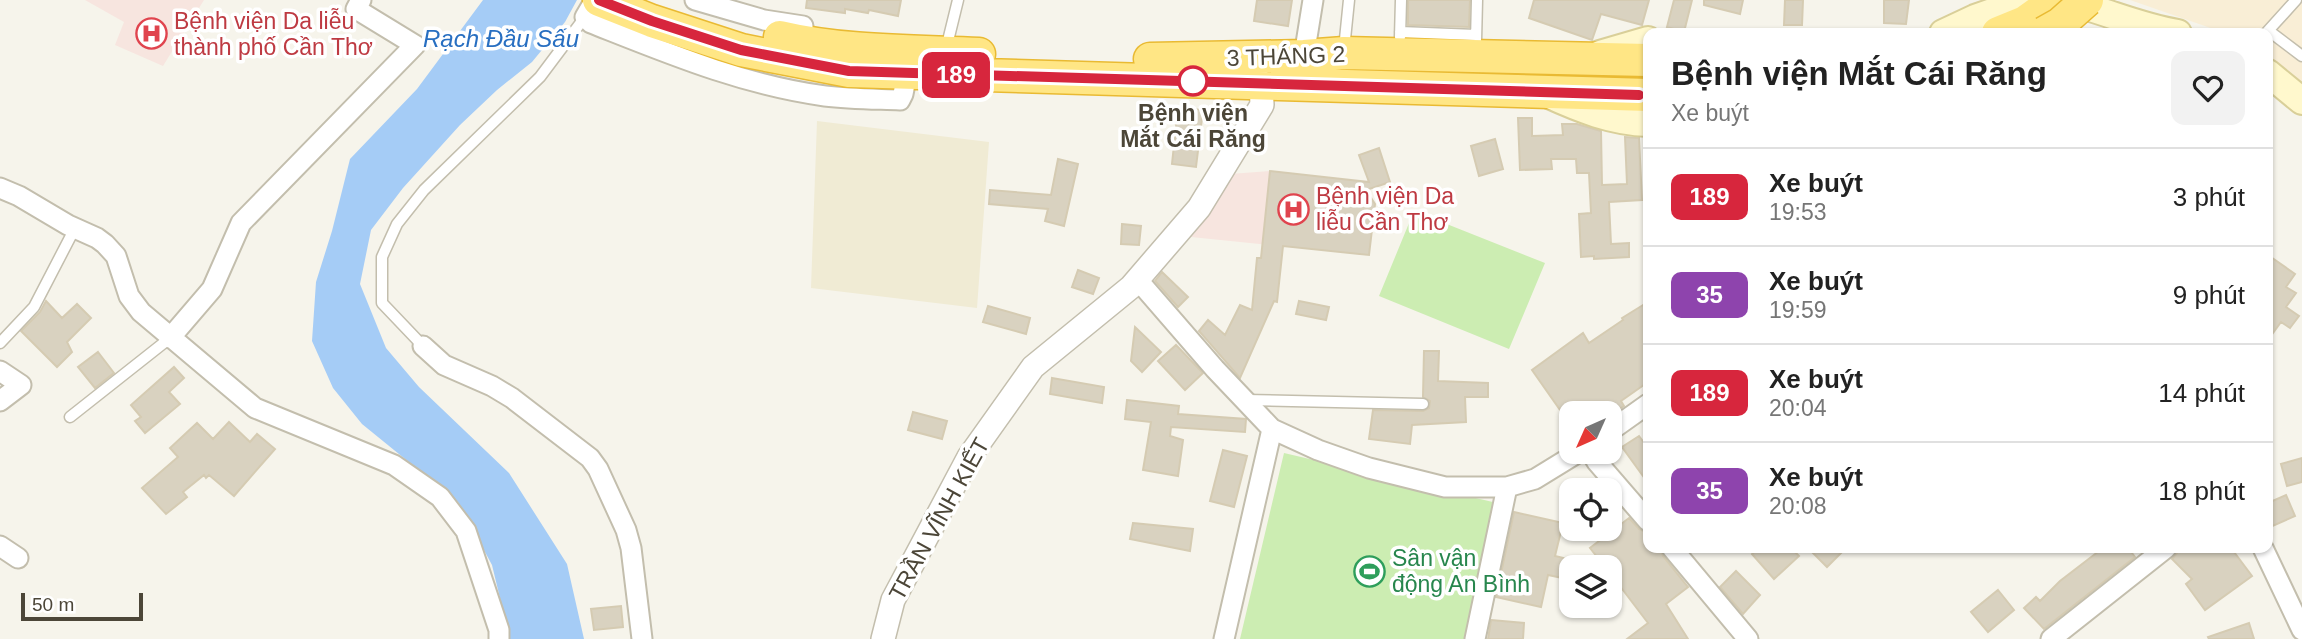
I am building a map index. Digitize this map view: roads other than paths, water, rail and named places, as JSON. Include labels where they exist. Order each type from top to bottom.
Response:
[{"type":"highway","name":"3 THÁNG 2","points":[[650,0],[690,17],[794,51]]},
{"type":"highway","points":[[2010,28],[2025,22],[2057,0]]},
{"type":"highway","points":[[2052,28],[2087,0]]},
{"type":"highway","name":"3 THÁNG 2","points":[[593,6],[652,21],[741,50],[794,51],[900,62],[1261,82],[1539,91],[1643,104]]},
{"type":"highway","name":"3 THÁNG 2","points":[[900,62],[946,52],[1138,60],[1304,56],[1344,53],[1399,43],[1476,46],[1584,58],[1643,53]]},
{"type":"main road","points":[[1954,28],[2026,0]]},
{"type":"main road","points":[[2057,0],[2087,6],[2149,28]]},
{"type":"main road","points":[[2273,77],[2302,102]]},
{"type":"street","points":[[170,338],[212,289],[241,223],[415,45],[356,9],[361,0]]},
{"type":"street","points":[[593,6],[591,23],[678,58],[760,83],[827,96],[900,100],[903,94],[900,62],[890,41],[884,38],[764,20],[695,0]]},
{"type":"street","points":[[1304,56],[1313,0]]},
{"type":"street","name":"TRẦN VĨNH KIẾT","points":[[883,639],[893,600],[969,457],[1032,367],[1131,288],[1199,208],[1262,105],[1261,82]]},
{"type":"street","points":[[0,188],[97,238],[112,250],[128,296],[141,312],[255,408],[394,465],[439,497],[466,531],[499,630],[499,639]]},
{"type":"street","points":[[1137,279],[1272,429],[1318,450],[1369,468],[1445,487],[1507,487],[1535,479],[1559,464]]},
{"type":"street","points":[[423,346],[444,365],[512,398],[590,458],[598,469],[626,530],[631,548],[642,639]]},
{"type":"street","points":[[0,370],[22,385],[0,401]]},
{"type":"street","points":[[1622,422],[1643,408]]},
{"type":"street","points":[[1224,639],[1272,429]]},
{"type":"street","points":[[1599,464],[1643,515]]},
{"type":"street","points":[[1475,639],[1507,487]]},
{"type":"street","points":[[0,547],[18,558]]},
{"type":"street","points":[[1676,553],[1748,639]]},
{"type":"street","points":[[2051,639],[2160,553]]},
{"type":"street","points":[[2265,553],[2302,629]]},
{"type":"lane","points":[[946,52],[958,0]]},
{"type":"lane","points":[[1344,53],[1349,0]]},
{"type":"lane","points":[[1399,43],[1401,0]]},
{"type":"lane","points":[[1476,46],[1477,0]]},
{"type":"lane","points":[[2271,28],[2296,0]]},
{"type":"lane","points":[[423,346],[382,303],[383,257],[397,224],[424,190],[540,77],[593,6]]},
{"type":"lane","points":[[2273,36],[2302,56]]},
{"type":"lane","points":[[0,343],[34,307],[75,228]]},
{"type":"lane","points":[[70,417],[170,338]]},
{"type":"lane","points":[[1244,400],[1423,404]]},
{"type":"water","name":"Rạch Đầu Sấu","points":[[483,0],[577,0],[565,22],[532,62],[460,125],[403,188],[371,230],[360,284],[386,348],[419,387],[509,473],[567,564],[584,639],[506,639],[506,623],[492,565],[458,502],[362,424],[333,388],[312,341],[316,282],[350,159],[417,89]]},
{"type":"place","name":"Bệnh viện Da liễu thành phố Cần Thơ","points":[[151,34]]},
{"type":"place","name":"Bệnh viện Mắt Cái Răng","points":[[1193,81]]},
{"type":"place","name":"Bệnh viện Da liễu Cần Thơ","points":[[1293,209]]},
{"type":"place","name":"Sân vận động An Bình","points":[[1369,571]]}]
